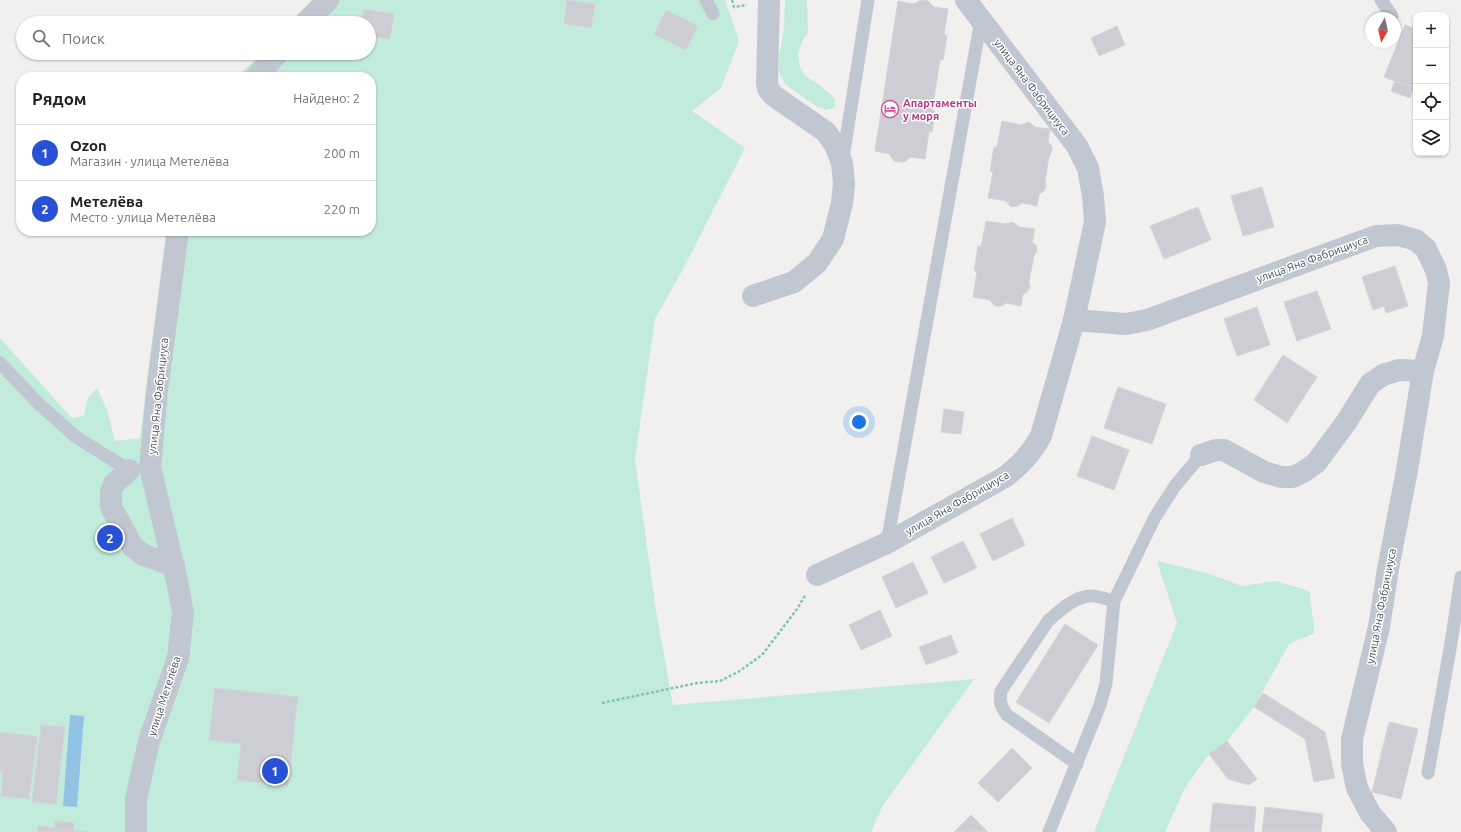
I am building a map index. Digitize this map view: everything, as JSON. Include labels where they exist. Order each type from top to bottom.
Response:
[{"type":"street","points":[[312,16],[328,0]]},
{"type":"street","name":"улица Яна Фабрициуса","points":[[817,575],[887,543],[1005,477],[1019,466],[1031,453],[1041,436],[1074,320],[1095,222],[1093,196],[1088,168],[1077,146],[966,0]]},
{"type":"street","points":[[753,296],[794,282],[817,263],[833,239],[842,203],[844,184],[842,163],[835,145],[826,132],[774,96],[768,89],[761,2]]},
{"type":"street","points":[[261,72],[272,60]]},
{"type":"street","name":"улица Яна Фабрициуса","points":[[1074,320],[1126,324],[1147,320],[1376,236],[1398,235],[1416,240],[1426,249],[1436,270],[1439,283],[1433,336],[1423,371],[1379,627],[1352,739],[1352,764],[1356,788],[1370,813],[1386,832]]},
{"type":"street","name":"улица Яна Фабрициуса","points":[[139,469],[157,391],[177,236]]},
{"type":"street","points":[[1201,455],[1216,450],[1224,450],[1264,472],[1282,477],[1293,477],[1316,463],[1347,421],[1370,384],[1384,375],[1399,370],[1423,371]]},
{"type":"street","points":[[139,469],[114,484],[111,492],[111,507],[133,547],[144,555],[174,566]]},
{"type":"street","name":"улица Метелёва","points":[[139,469],[174,566],[183,613],[178,658],[149,741],[136,799],[139,831]]},
{"type":"lane","points":[[706,0],[713,14]]},
{"type":"lane","points":[[842,163],[868,0]]},
{"type":"lane","points":[[1381,0],[1389,12]]},
{"type":"lane","points":[[887,543],[981,20]]},
{"type":"lane","points":[[0,363],[39,404],[76,437],[139,469]]},
{"type":"lane","points":[[1049,832],[1100,705],[1106,683],[1114,601],[1155,517],[1175,486],[1201,455]]},
{"type":"lane","points":[[1428,773],[1449,658],[1461,577]]},
{"type":"lane","points":[[1077,764],[1007,715],[1002,709],[999,700],[1001,692],[1048,622],[1056,614],[1078,599],[1088,596],[1098,596],[1114,601]]},
{"type":"path","points":[[732,0],[734,7],[761,2]]},
{"type":"path","points":[[602,703],[697,683],[720,681],[738,672],[762,655],[797,609],[817,575]]},
{"type":"green space","points":[[313,0],[725,0],[739,41],[721,88],[692,111],[745,148],[682,271],[655,319],[635,459],[655,605],[673,705],[974,679],[882,807],[871,832],[0,832],[0,338],[72,418],[84,416],[88,398],[97,388],[107,410],[115,441],[140,438],[165,236],[376,236],[376,72],[242,72],[254,60],[376,60],[376,16],[298,16]]},
{"type":"green space","points":[[785,0],[807,0],[808,32],[798,53],[800,67],[805,76],[820,85],[835,99],[835,105],[833,108],[826,110],[816,106],[785,84],[779,72],[779,57],[784,30]]},
{"type":"green space","points":[[1157,561],[1210,574],[1242,586],[1276,581],[1309,591],[1315,633],[1289,644],[1254,707],[1227,741],[1209,754],[1185,788],[1165,832],[1094,832],[1177,623]]},
{"type":"water","points":[[70,715],[84,716],[77,807],[63,806]]},
{"type":"building","points":[[567,0],[595,4],[591,28],[564,24]]},
{"type":"building","points":[[921,0],[928,1],[934,7],[948,9],[944,35],[947,35],[943,60],[940,60],[932,111],[935,111],[932,132],[929,132],[925,159],[910,157],[905,162],[894,161],[889,154],[875,151],[898,1],[914,4]]},
{"type":"building","points":[[364,9],[394,14],[390,39],[376,37],[376,16],[362,16]]},
{"type":"building","points":[[666,10],[698,26],[686,50],[654,34]]},
{"type":"building","points":[[1405,25],[1413,28],[1413,88],[1384,77],[1396,48],[1401,48],[1401,35]]},
{"type":"building","points":[[1117,26],[1125,45],[1099,56],[1091,38]]},
{"type":"building","points":[[1395,81],[1413,88],[1410,98],[1391,91]]},
{"type":"building","points":[[1002,121],[1021,125],[1029,122],[1035,127],[1050,129],[1048,142],[1052,146],[1052,151],[1049,157],[1045,181],[1046,187],[1043,192],[1039,194],[1037,206],[1022,203],[1018,206],[1011,207],[1006,201],[988,198],[993,172],[990,171],[994,147],[997,147]]},
{"type":"building","points":[[1262,187],[1274,227],[1243,236],[1231,196]]},
{"type":"building","points":[[1198,207],[1211,240],[1164,259],[1150,226]]},
{"type":"building","points":[[986,221],[1005,224],[1013,222],[1019,227],[1035,229],[1032,242],[1036,245],[1037,251],[1034,256],[1029,281],[1030,287],[1027,292],[1023,294],[1021,306],[1006,303],[1002,306],[995,306],[990,300],[973,297],[977,271],[974,271],[978,246],[981,247]]},
{"type":"building","points":[[1395,266],[1408,306],[1386,313],[1384,306],[1373,310],[1362,277]]},
{"type":"building","points":[[1317,291],[1331,329],[1297,341],[1284,302]]},
{"type":"building","points":[[1257,307],[1270,345],[1237,356],[1224,319]]},
{"type":"building","points":[[1283,355],[1317,377],[1287,423],[1254,400]]},
{"type":"building","points":[[1118,387],[1166,404],[1152,444],[1104,428]]},
{"type":"building","points":[[944,409],[964,412],[961,434],[941,432]]},
{"type":"building","points":[[1092,436],[1129,450],[1114,490],[1077,476]]},
{"type":"building","points":[[1012,518],[1025,545],[993,561],[980,534]]},
{"type":"building","points":[[109,528],[119,543],[111,548],[101,533]]},
{"type":"building","points":[[963,541],[977,568],[944,583],[931,557]]},
{"type":"building","points":[[913,562],[928,593],[896,608],[882,577]]},
{"type":"building","points":[[880,610],[892,636],[861,650],[849,625]]},
{"type":"building","points":[[1065,624],[1098,645],[1049,723],[1016,702]]},
{"type":"building","points":[[951,635],[958,653],[926,665],[919,647]]},
{"type":"building","points":[[215,688],[298,697],[288,786],[237,780],[241,744],[209,740]]},
{"type":"building","points":[[1263,693],[1325,732],[1335,778],[1314,782],[1305,739],[1254,707]]},
{"type":"building","points":[[1389,722],[1418,729],[1401,799],[1372,792]]},
{"type":"building","points":[[41,725],[65,727],[56,804],[32,802]]},
{"type":"building","points":[[0,732],[37,737],[29,799],[1,796],[3,773],[0,772]]},
{"type":"building","points":[[1227,741],[1257,779],[1249,785],[1228,779],[1209,754]]},
{"type":"building","points":[[1012,748],[1032,768],[998,802],[978,783]]},
{"type":"building","points":[[1213,803],[1256,807],[1254,832],[1210,832]]},
{"type":"building","points":[[1265,807],[1323,814],[1321,832],[1262,832]]},
{"type":"building","points":[[971,815],[988,832],[954,832]]},
{"type":"building","points":[[55,821],[74,823],[73,830],[88,832],[38,832],[38,826],[55,828]]},
{"type":"place","name":"Апартаменты у моря","points":[[890,109]]},
{"type":"place","name":"Метелёва","points":[[110,538]]},
{"type":"place","name":"Ozon","points":[[275,771]]}]
